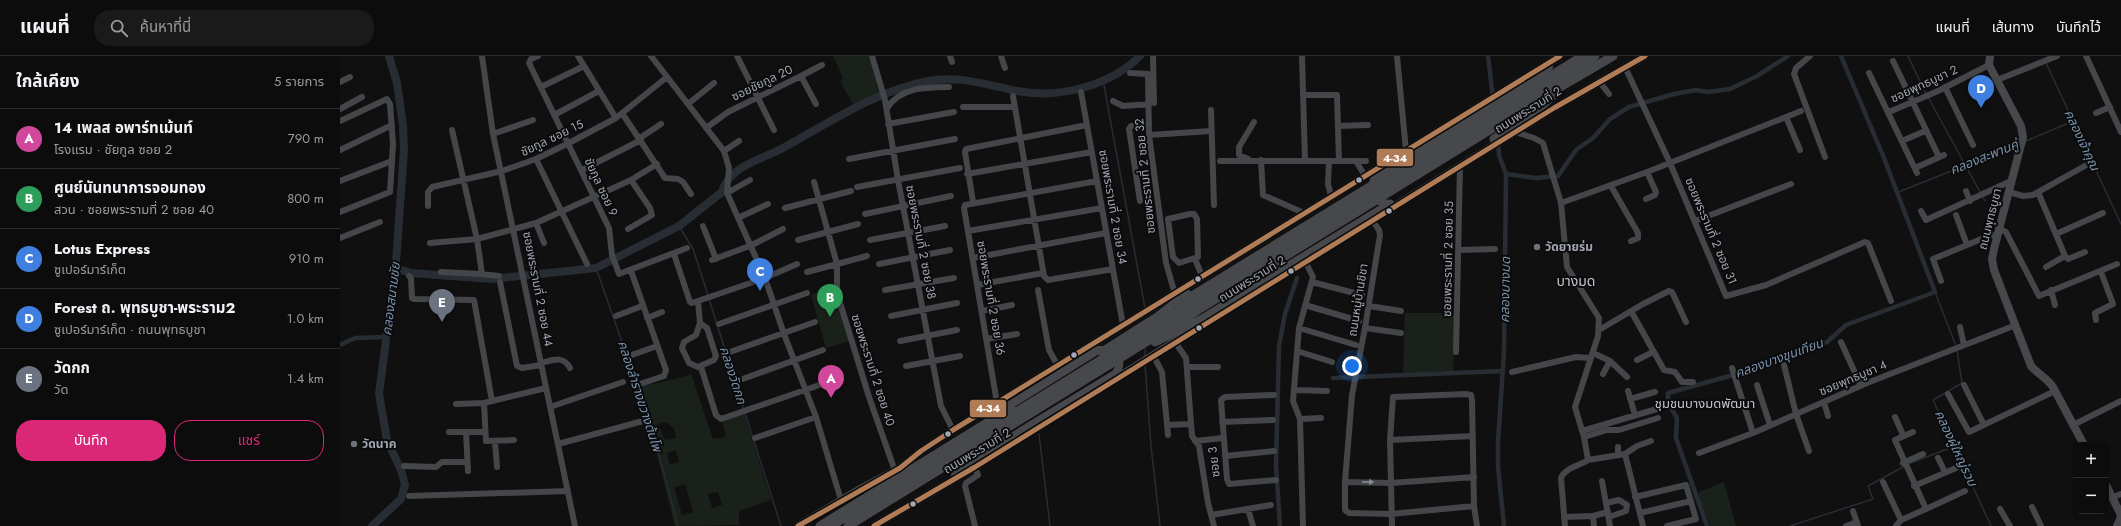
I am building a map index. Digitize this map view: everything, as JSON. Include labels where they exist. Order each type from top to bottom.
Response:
[{"type":"highway","name":"ถนนพระรามที่ 2","points":[[820,526],[1485,116],[1505,97],[1583,56]]},
{"type":"highway","points":[[849,526],[1122,352],[1594,56]]},
{"type":"highway","points":[[831,526],[1613,56]]},
{"type":"highway","name":"ถนนพระรามที่ 2","points":[[849,526],[1152,341],[1491,140],[1509,121],[1620,56]]},
{"type":"highway","points":[[1491,140],[1505,135],[1538,110],[1558,91]]},
{"type":"highway","points":[[1122,352],[1187,294],[1375,178]]},
{"type":"highway","points":[[1122,352],[1190,326],[1390,204]]},
{"type":"main road","name":"ถนนพระรามที่ 2","points":[[798,526],[897,469],[953,430],[999,406],[1058,366],[1123,325],[1482,104],[1505,97],[1561,56]]},
{"type":"main road","name":"ถนนพระรามที่ 2","points":[[1505,135],[1515,132],[1645,56]]},
{"type":"main road","points":[[1989,65],[1990,56]]},
{"type":"main road","name":"ถนนพุทธบูชา","points":[[1989,65],[2021,126],[2023,140],[1998,232],[1992,259],[1994,270],[2031,366],[2036,372],[2048,380],[2082,442]]},
{"type":"main road","points":[[1491,140],[1390,204],[1380,202],[1373,196],[1371,187],[1375,178],[1505,97]]},
{"type":"main road","points":[[1505,135],[1530,122]]},
{"type":"main road","name":"ถนนพระรามที่ 2","points":[[874,526],[975,467],[1151,356],[1460,166],[1491,140]]},
{"type":"main road","points":[[897,469],[922,458],[999,406],[1098,350],[1112,350],[1119,358],[1119,367],[1115,374],[961,469],[948,482]]},
{"type":"main road","points":[[2109,490],[2121,518],[2117,526]]},
{"type":"street","name":"ซอยพระรามที่ 2 ซอย 44","points":[[482,56],[494,134],[575,526]]},
{"type":"street","name":"ชัยกูล ซอย 9","points":[[538,56],[531,59],[529,63],[569,143],[610,231],[612,255],[619,274],[630,271]]},
{"type":"street","points":[[578,56],[616,118]]},
{"type":"street","points":[[651,56],[724,151],[729,168],[726,190],[766,278],[784,334],[816,417],[841,500]]},
{"type":"street","points":[[737,56],[774,130]]},
{"type":"street","name":"ซอยพระรามที่ 2 ซอย 38","points":[[872,56],[887,108],[888,124],[898,180],[941,406],[953,430]]},
{"type":"street","points":[[1001,56],[1004,68]]},
{"type":"street","name":"ซอยพระรามที่ 2 ซอย 32","points":[[1153,56],[1149,135],[1166,263],[1175,294]]},
{"type":"street","points":[[1302,56],[1305,161]]},
{"type":"street","points":[[1397,56],[1406,151]]},
{"type":"street","points":[[1810,56],[1796,68],[1794,74],[1825,157]]},
{"type":"street","points":[[1997,80],[2057,56]]},
{"type":"street","points":[[2086,56],[2121,132]]},
{"type":"street","points":[[1869,73],[1916,170],[1941,156],[1925,130],[1893,61]]},
{"type":"street","points":[[801,76],[822,65]]},
{"type":"street","name":"ซอยพุทธบูชา 2","points":[[1889,112],[1946,87],[1989,65]]},
{"type":"street","points":[[541,87],[584,66]]},
{"type":"street","name":"ซอยพระรามที่ 2 ซอย 31","points":[[1625,67],[1670,163],[1727,297],[1766,285],[1865,242],[1868,243],[1891,302]]},
{"type":"street","points":[[1130,73],[1148,74],[1151,81]]},
{"type":"street","name":"ซอยชัยกูล 20","points":[[706,128],[728,112],[801,76],[816,104]]},
{"type":"street","points":[[340,82],[350,77]]},
{"type":"street","name":"ชัยกูล ซอย 15","points":[[428,206],[428,192],[432,187],[502,171],[536,159],[616,118],[641,96],[667,77]]},
{"type":"street","points":[[1600,81],[1609,94]]},
{"type":"street","points":[[688,104],[714,83]]},
{"type":"street","points":[[887,108],[894,98],[908,92],[928,87],[949,87]]},
{"type":"street","points":[[1946,87],[1973,145]]},
{"type":"street","points":[[554,115],[599,91]]},
{"type":"street","name":"ซอยพระรามที่ 2 ซอย 34","points":[[1081,92],[1123,325]]},
{"type":"street","points":[[1303,95],[1337,95],[1339,161]]},
{"type":"street","points":[[1013,96],[1043,273],[1048,280],[1113,269]]},
{"type":"street","points":[[340,110],[362,97]]},
{"type":"street","points":[[340,121],[387,99],[390,104],[392,125],[390,192],[340,212]]},
{"type":"street","points":[[1113,101],[1123,106],[1151,104]]},
{"type":"street","points":[[963,107],[1015,107]]},
{"type":"street","points":[[2096,113],[2110,107]]},
{"type":"street","points":[[1211,110],[1214,205]]},
{"type":"street","points":[[1561,203],[1611,186],[1801,111]]},
{"type":"street","points":[[888,124],[954,112]]},
{"type":"street","points":[[622,113],[641,139],[665,178],[678,179],[683,182],[691,194]]},
{"type":"street","points":[[1786,116],[1800,150]]},
{"type":"street","points":[[494,134],[533,120]]},
{"type":"street","points":[[1249,160],[1239,155],[1238,151],[1254,122]]},
{"type":"street","points":[[582,170],[641,139],[661,124]]},
{"type":"street","points":[[1087,124],[966,149],[965,152],[968,174],[973,202],[1097,181]]},
{"type":"street","points":[[1140,201],[1129,128],[1131,126],[1149,124]]},
{"type":"street","points":[[340,150],[392,125]]},
{"type":"street","points":[[1338,126],[1368,125]]},
{"type":"street","points":[[452,130],[477,239],[482,274]]},
{"type":"street","points":[[1902,141],[1925,130]]},
{"type":"street","points":[[1149,135],[1211,131]]},
{"type":"street","points":[[1515,132],[1525,134],[1541,141],[1554,174],[1561,203],[1568,267],[1596,312],[1600,330],[1575,406],[1583,434],[1588,460]]},
{"type":"street","points":[[849,159],[955,139]]},
{"type":"street","points":[[724,151],[739,141]]},
{"type":"street","points":[[968,174],[1092,152]]},
{"type":"street","points":[[536,159],[587,264]]},
{"type":"street","points":[[1261,160],[1263,195],[1304,213]]},
{"type":"street","points":[[340,181],[392,161]]},
{"type":"street","points":[[1220,161],[1366,161]]},
{"type":"street","points":[[1329,161],[1328,184],[1331,196]]},
{"type":"street","points":[[1356,161],[1365,176]]},
{"type":"street","points":[[2009,192],[2023,196],[2038,192],[2090,163]]},
{"type":"street","points":[[430,243],[477,239],[515,230],[536,223],[630,180],[657,164]]},
{"type":"street","name":"ซอยพระรามที่ 2 ซอย 35","points":[[1456,352],[1460,250],[1460,166]]},
{"type":"street","points":[[857,187],[960,168]]},
{"type":"street","points":[[1646,199],[1655,195],[1656,192],[1647,172]]},
{"type":"street","points":[[628,229],[652,215],[650,208],[630,180]]},
{"type":"street","points":[[726,190],[750,180]]},
{"type":"street","points":[[1921,211],[1926,220],[2011,181]]},
{"type":"street","name":"ซอยพระรามที่ 2 ซอย 40","points":[[814,182],[837,264],[837,293],[869,397],[897,469]]},
{"type":"street","points":[[1695,221],[1791,184]]},
{"type":"street","points":[[1611,186],[1638,233],[1638,238],[1631,241]]},
{"type":"street","points":[[785,208],[850,191]]},
{"type":"street","points":[[1966,191],[1970,201]]},
{"type":"street","points":[[2038,192],[2065,256],[2068,259],[2085,252]]},
{"type":"street","points":[[864,214],[951,196]]},
{"type":"street","name":"ซอยพระรามที่ 2 ซอย 36","points":[[973,202],[965,205],[964,208],[999,406]]},
{"type":"street","points":[[738,218],[768,204]]},
{"type":"street","points":[[968,231],[1102,208]]},
{"type":"street","points":[[2056,234],[2102,213]]},
{"type":"street","points":[[1190,214],[1196,216],[1198,257],[1195,259],[1181,264],[1175,260],[1168,218],[1190,214]]},
{"type":"street","points":[[1956,215],[1967,245]]},
{"type":"street","name":"ถนนหมู่บ้านชิชา","points":[[1372,220],[1379,230],[1380,235],[1366,328],[1355,375],[1347,438],[1344,508],[1346,513],[1391,514]]},
{"type":"street","points":[[340,238],[380,222]]},
{"type":"street","points":[[536,223],[544,243]]},
{"type":"street","points":[[798,240],[858,224]]},
{"type":"street","points":[[703,226],[714,259],[752,245],[784,229]]},
{"type":"street","points":[[870,240],[945,226]]},
{"type":"street","points":[[1941,281],[1933,259],[1998,232],[2006,232],[2037,295],[2101,272],[2117,264]]},
{"type":"street","points":[[972,258],[1106,234]]},
{"type":"street","points":[[640,384],[666,374],[630,271],[687,248]]},
{"type":"street","points":[[1460,250],[1496,249]]},
{"type":"street","points":[[879,264],[950,250]]},
{"type":"street","points":[[674,254],[690,302],[708,298],[766,278],[796,264]]},
{"type":"street","points":[[807,272],[867,256]]},
{"type":"street","points":[[2046,267],[2065,256]]},
{"type":"street","points":[[1195,259],[1202,276]]},
{"type":"street","points":[[1303,526],[1300,419],[1293,405],[1299,328],[1313,274],[1306,261]]},
{"type":"street","points":[[441,272],[482,274],[500,279],[517,366],[522,368],[559,358],[567,362],[570,368]]},
{"type":"street","points":[[2095,312],[2113,304],[2101,272]]},
{"type":"street","points":[[977,284],[1043,273]]},
{"type":"street","points":[[409,276],[411,278],[412,298],[414,299],[474,300],[492,401]]},
{"type":"street","points":[[885,290],[954,278]]},
{"type":"street","points":[[1312,282],[1362,295]]},
{"type":"street","points":[[1038,290],[1048,350],[1058,366]]},
{"type":"street","points":[[2051,290],[2055,305]]},
{"type":"street","points":[[1600,330],[1631,311],[1670,291],[1686,322]]},
{"type":"street","points":[[719,324],[808,293]]},
{"type":"street","points":[[698,301],[700,323],[696,335],[684,342],[682,348],[689,363],[701,367],[714,360],[716,356],[707,328],[700,323]]},
{"type":"street","points":[[892,316],[957,303]]},
{"type":"street","points":[[1305,305],[1359,320]]},
{"type":"street","points":[[2092,305],[2096,320]]},
{"type":"street","points":[[616,316],[642,306]]},
{"type":"street","points":[[982,311],[1012,306]]},
{"type":"street","points":[[1369,306],[1401,311]]},
{"type":"street","points":[[1631,311],[1664,370],[1675,372],[1682,382],[1693,382]]},
{"type":"street","points":[[647,318],[662,312]]},
{"type":"street","points":[[728,353],[815,322]]},
{"type":"street","name":"ซอยพุทธบูชา 4","points":[[1699,453],[1752,433],[1861,386],[1960,346],[2016,325]]},
{"type":"street","points":[[1960,327],[1960,346]]},
{"type":"street","points":[[1299,328],[1356,345]]},
{"type":"street","points":[[1366,328],[1401,334]]},
{"type":"street","points":[[1988,328],[1991,334]]},
{"type":"street","points":[[900,341],[957,330]]},
{"type":"street","points":[[986,339],[1017,334]]},
{"type":"street","points":[[1175,342],[1186,358],[1192,436],[1199,446],[1214,526]]},
{"type":"street","points":[[1841,342],[1861,386]]},
{"type":"street","points":[[629,356],[657,346]]},
{"type":"street","points":[[737,381],[823,350]]},
{"type":"street","points":[[1297,351],[1332,362]]},
{"type":"street","points":[[1637,360],[1653,352]]},
{"type":"street","points":[[1512,372],[1576,357],[1592,355],[1610,360],[1627,377]]},
{"type":"street","points":[[906,366],[960,356]]},
{"type":"street","points":[[1151,356],[1161,370],[1168,435]]},
{"type":"street","points":[[1603,374],[1610,360]]},
{"type":"street","points":[[1784,365],[1796,414],[1809,451]]},
{"type":"street","points":[[701,367],[718,418],[724,419],[831,381]]},
{"type":"street","points":[[1187,367],[1218,367]]},
{"type":"street","points":[[1733,369],[1752,433]]},
{"type":"street","points":[[550,407],[623,382]]},
{"type":"street","points":[[1757,385],[1770,425]]},
{"type":"street","points":[[1964,385],[1984,425]]},
{"type":"street","points":[[456,404],[484,404],[546,388]]},
{"type":"street","points":[[1294,390],[1327,391]]},
{"type":"street","points":[[1628,391],[1635,415]]},
{"type":"street","points":[[1948,394],[1967,432],[2055,391]]},
{"type":"street","points":[[1630,399],[1655,392]]},
{"type":"street","name":"ซอย 3","points":[[1274,395],[1222,398],[1222,422],[1227,479],[1229,484],[1276,480]]},
{"type":"street","points":[[1392,526],[1390,440],[1392,399],[1395,396],[1471,395],[1474,506],[1477,526]]},
{"type":"street","points":[[2073,425],[2121,401]]},
{"type":"street","points":[[1824,402],[1828,416]]},
{"type":"street","points":[[484,404],[486,441],[495,442],[514,440]]},
{"type":"street","points":[[1583,434],[1635,415],[1657,409]]},
{"type":"street","points":[[755,438],[816,417]]},
{"type":"street","points":[[1895,417],[1903,435]]},
{"type":"street","points":[[1300,419],[1321,418]]},
{"type":"street","points":[[1583,434],[1619,430],[1658,418]]},
{"type":"street","points":[[1222,422],[1273,420]]},
{"type":"street","points":[[558,444],[643,421]]},
{"type":"street","points":[[1167,425],[1191,424]]},
{"type":"street","points":[[449,432],[485,432]]},
{"type":"street","points":[[466,432],[468,471]]},
{"type":"street","points":[[1913,432],[1903,435],[1895,440],[1903,462],[1926,509]]},
{"type":"street","points":[[1390,440],[1473,436]]},
{"type":"street","name":"ซอย 3","points":[[1195,441],[1223,438]]},
{"type":"street","points":[[1565,526],[1561,484],[1563,474],[1588,460],[1622,455],[1637,446],[1651,441]]},
{"type":"street","points":[[495,442],[497,467]]},
{"type":"street","points":[[1618,447],[1635,496],[1643,526]]},
{"type":"street","points":[[1225,456],[1274,451]]},
{"type":"street","points":[[1903,462],[1923,454]]},
{"type":"street","points":[[1938,458],[1945,472]]},
{"type":"street","points":[[404,466],[436,467],[442,462],[467,462]]},
{"type":"street","points":[[975,467],[978,475],[966,482],[965,486],[975,526]]},
{"type":"street","points":[[1914,486],[1956,468]]},
{"type":"street","points":[[1345,482],[1391,482],[1474,477]]},
{"type":"street","points":[[1602,481],[1610,526]]},
{"type":"street","points":[[1883,482],[1901,520]]},
{"type":"street","points":[[1635,496],[1686,485],[1692,501],[1696,519],[1667,526]]},
{"type":"street","points":[[409,496],[568,491]]},
{"type":"street","points":[[1896,526],[1901,520],[1965,491]]},
{"type":"street","points":[[2113,497],[2121,494]]},
{"type":"street","points":[[1564,517],[1593,516],[1626,511],[1627,505],[1619,500],[1606,503]]},
{"type":"street","points":[[1640,513],[1692,501]]},
{"type":"street","points":[[1211,515],[1271,505]]},
{"type":"street","points":[[1391,514],[1474,506]]},
{"type":"street","points":[[2032,507],[2041,526]]},
{"type":"street","points":[[1248,509],[1253,526]]},
{"type":"street","points":[[2000,509],[2010,526]]},
{"type":"street","points":[[1846,526],[1857,524],[1853,511]]},
{"type":"street","points":[[1593,516],[1594,526]]},
{"type":"shaded area","points":[[833,56],[870,56],[879,92],[855,107],[840,81],[843,78]]},
{"type":"shaded area","points":[[834,287],[850,341],[826,348],[811,294]]},
{"type":"shaded area","points":[[1405,313],[1456,313],[1453,371],[1403,373]]},
{"type":"shaded area","points":[[691,374],[713,439],[726,437],[722,420],[744,413],[771,500],[739,511],[739,525],[675,526],[655,447],[636,387],[664,382]],"holes":[[[666,422],[674,428],[676,438],[665,440],[658,424]],[[676,450],[679,462],[670,464],[667,453]],[[685,484],[693,512],[682,515],[674,487]],[[718,492],[722,505],[712,508],[708,494]]]},
{"type":"shaded area","points":[[1724,482],[1736,526],[1710,526],[1699,497],[1699,492]]},
{"type":"waterway","name":"คลองสนามชัย","points":[[372,526],[401,499],[405,485],[401,470],[387,440],[379,394],[396,262],[404,150],[403,125],[397,83],[389,56]]},
{"type":"waterway","points":[[395,268],[411,273],[492,279],[596,268],[679,226],[722,192],[725,183],[738,170],[783,148],[835,118],[889,92],[939,79],[962,80],[1033,93],[1066,91],[1083,88],[1114,75],[1140,56]]},
{"type":"waterway","name":"คลองบางมด","points":[[1488,56],[1493,98]]},
{"type":"waterway","points":[[1506,174],[1536,178],[1558,176],[1576,150],[1593,138],[1610,119],[1629,107],[1674,94],[1696,90],[1708,92],[1730,89],[1757,76],[1788,56]]},
{"type":"waterway","name":"คลองบางขุนเทียน","points":[[1707,526],[1676,438],[1677,418],[1668,403],[1668,393],[1769,365],[1827,342],[1846,325],[1935,292],[1884,158],[1841,56]]},
{"type":"waterway","points":[[1908,56],[1926,94]]},
{"type":"waterway","name":"คลองเจ้าคุณ","points":[[2046,63],[2121,224]]},
{"type":"waterway","points":[[1103,80],[1145,308]]},
{"type":"waterway","points":[[1928,97],[1980,192]]},
{"type":"waterway","name":"คลองสะพานคู่","points":[[2026,141],[2073,121]]},
{"type":"waterway","name":"คลองบางมด","points":[[1498,142],[1499,155],[1506,174],[1504,352],[1498,441],[1498,467],[1504,526]]},
{"type":"waterway","name":"คลองสะพานคู่","points":[[1896,193],[2019,144]]},
{"type":"waterway","points":[[1982,195],[1985,201]]},
{"type":"waterway","name":"คลองวัดกก","points":[[679,226],[693,249],[708,295]]},
{"type":"waterway","name":"คลองลำรางขวางต้นโพ","points":[[596,268],[651,425],[678,526]]},
{"type":"waterway","points":[[1280,526],[1276,465],[1279,346],[1285,314],[1297,278]]},
{"type":"waterway","name":"คลองผู้ใหญ่รวบ","points":[[1935,292],[1956,346]]},
{"type":"waterway","name":"คลองวัดกก","points":[[709,299],[744,410]]},
{"type":"waterway","points":[[340,345],[355,338],[385,337]]},
{"type":"waterway","points":[[1145,348],[1145,356]]},
{"type":"waterway","name":"คลองผู้ใหญ่รวบ","points":[[1957,350],[1962,383],[1933,400],[1991,526]]},
{"type":"waterway","points":[[1145,364],[1151,446],[1160,526]]},
{"type":"waterway","points":[[1333,378],[1503,371]]},
{"type":"waterway","name":"คลองวัดกก","points":[[745,413],[781,526]]},
{"type":"waterway","points":[[1039,434],[1050,526]]},
{"type":"waterway","points":[[1908,464],[1955,446]]},
{"type":"waterway","points":[[1790,526],[1873,499],[1868,486],[1905,466]]},
{"type":"transit line","name":"4-34","points":[[798,526],[900,468],[921,451],[953,430],[1560,56]]},
{"type":"transit line","name":"4-34","points":[[874,526],[975,467],[1554,108],[1645,56]]},
{"type":"place","name":"Forest ถ. พุทธบูชา-พระราม2","points":[[1981,108]]},
{"type":"place","name":"วัดยายร่ม","points":[[1537,247]]},
{"type":"place","name":"Lotus Express","points":[[760,291]]},
{"type":"place","name":"ศูนย์นันทนาการจอมทอง","points":[[830,317]]},
{"type":"place","name":"วัดกก","points":[[442,322]]},
{"type":"place","name":"14 เพลส อพาร์ทเม้นท์","points":[[831,398]]},
{"type":"place","name":"วัดนาค","points":[[354,444]]},
{"type":"district","name":"บางมด","points":[[1576,281]]},
{"type":"district","name":"ชุมชนบางมดพัฒนา","points":[[1705,403]]}]
